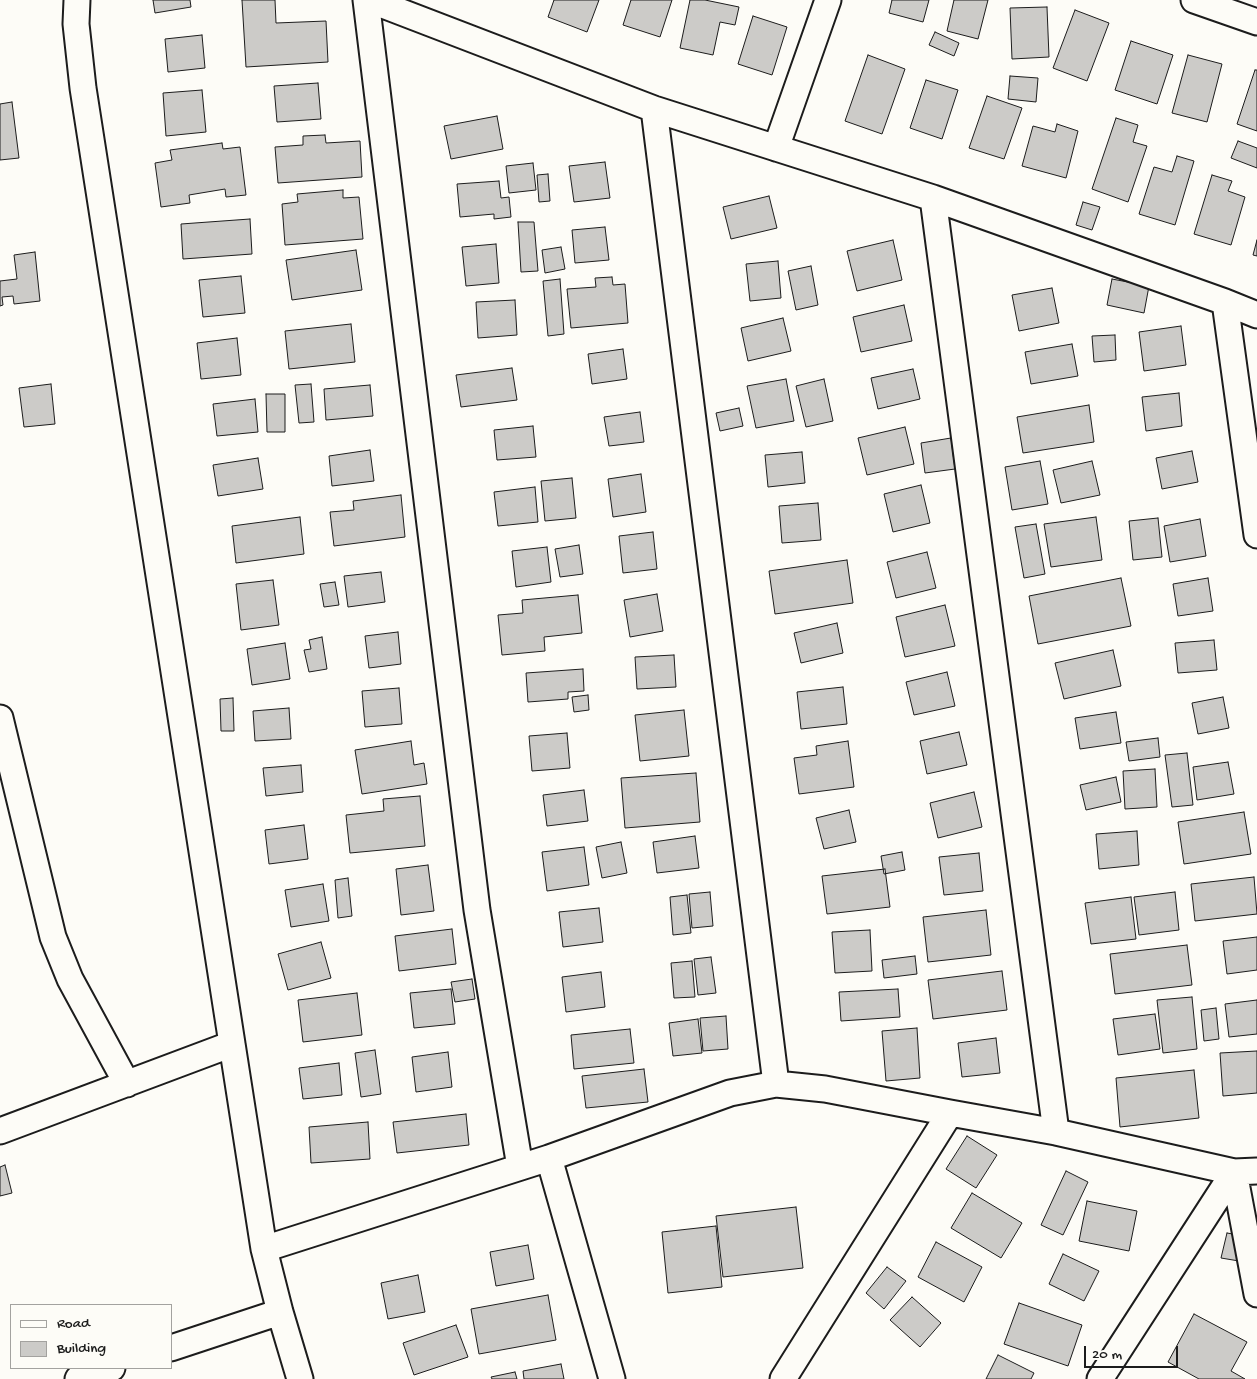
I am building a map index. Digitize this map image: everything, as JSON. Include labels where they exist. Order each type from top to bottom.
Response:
[{"type":"street","points":[[77,0],[76,24],[83,88],[264,1249],[300,1379]]},
{"type":"street","points":[[366,0],[477,910],[520,1167]]},
{"type":"street","points":[[370,0],[654,109],[933,198],[1257,315]]},
{"type":"street","points":[[776,148],[828,0]]},
{"type":"street","points":[[1194,0],[1257,22]]},
{"type":"street","points":[[654,109],[776,1084]]},
{"type":"street","points":[[933,198],[1056,1132]]},
{"type":"street","points":[[1225,302],[1257,535]]},
{"type":"street","points":[[0,718],[53,937],[70,979],[127,1084]]},
{"type":"street","points":[[0,1131],[232,1044]]},
{"type":"street","points":[[264,1249],[549,1158],[730,1093],[776,1084],[825,1089],[1056,1132],[1245,1172]]},
{"type":"street","points":[[783,1379],[950,1113]]},
{"type":"street","points":[[549,1158],[612,1379]]},
{"type":"street","points":[[1245,1172],[1257,1294]]},
{"type":"street","points":[[1100,1379],[1245,1172]]},
{"type":"street","points":[[172,1348],[280,1312]]},
{"type":"street","points":[[78,1379],[109,1369]]},
{"type":"building","points":[[153,0],[190,0],[191,7],[155,13]]},
{"type":"building","points":[[242,0],[275,0],[276,23],[326,21],[328,62],[246,67]]},
{"type":"building","points":[[554,0],[599,0],[587,32],[548,17]]},
{"type":"building","points":[[631,0],[672,0],[660,37],[623,25]]},
{"type":"building","points":[[690,0],[705,0],[739,7],[735,25],[720,22],[713,55],[680,48]]},
{"type":"building","points":[[892,0],[929,0],[923,22],[889,13]]},
{"type":"building","points":[[954,0],[988,0],[978,39],[947,31]]},
{"type":"building","points":[[1047,7],[1049,57],[1012,59],[1010,8]]},
{"type":"building","points":[[1075,10],[1109,23],[1087,81],[1053,68]]},
{"type":"building","points":[[753,16],[787,27],[772,75],[738,64]]},
{"type":"building","points":[[935,32],[959,43],[954,56],[929,45]]},
{"type":"building","points":[[202,35],[205,68],[168,72],[165,39]]},
{"type":"building","points":[[1131,41],[1173,55],[1157,104],[1115,90]]},
{"type":"building","points":[[868,55],[905,69],[882,134],[845,121]]},
{"type":"building","points":[[1188,55],[1222,64],[1207,122],[1172,113]]},
{"type":"building","points":[[1255,70],[1257,70],[1257,131],[1237,124]]},
{"type":"building","points":[[1010,76],[1038,78],[1036,102],[1008,99]]},
{"type":"building","points":[[926,80],[958,90],[942,139],[910,128]]},
{"type":"building","points":[[318,83],[321,119],[277,122],[274,86]]},
{"type":"building","points":[[202,90],[206,132],[166,136],[163,93]]},
{"type":"building","points":[[987,96],[1022,108],[1004,159],[969,148]]},
{"type":"building","points":[[12,102],[19,158],[0,160],[0,104]]},
{"type":"building","points":[[497,116],[503,149],[451,159],[444,126]]},
{"type":"building","points":[[1116,118],[1138,125],[1133,142],[1147,146],[1128,202],[1092,189]]},
{"type":"building","points":[[1057,124],[1078,131],[1066,178],[1022,166],[1033,126],[1055,132]]},
{"type":"building","points":[[325,135],[326,143],[360,141],[362,177],[278,183],[275,147],[303,145],[303,136]]},
{"type":"building","points":[[1238,141],[1257,148],[1257,168],[1231,158]]},
{"type":"building","points":[[222,143],[223,149],[240,147],[246,195],[226,197],[225,189],[189,195],[190,203],[161,207],[155,163],[172,160],[170,150]]},
{"type":"building","points":[[1177,156],[1194,161],[1175,225],[1139,214],[1154,167],[1172,172]]},
{"type":"building","points":[[605,162],[610,198],[574,202],[569,166]]},
{"type":"building","points":[[533,163],[536,190],[509,193],[506,166]]},
{"type":"building","points":[[548,174],[550,201],[539,202],[537,175]]},
{"type":"building","points":[[1212,175],[1232,181],[1228,191],[1245,197],[1231,245],[1194,234]]},
{"type":"building","points":[[499,181],[501,198],[509,197],[511,217],[494,219],[494,214],[460,217],[457,184]]},
{"type":"building","points":[[343,190],[343,198],[359,197],[363,239],[285,245],[282,204],[298,202],[297,194]]},
{"type":"building","points":[[769,196],[777,228],[731,239],[723,207]]},
{"type":"building","points":[[1083,202],[1100,207],[1092,230],[1076,225]]},
{"type":"building","points":[[250,219],[252,254],[183,259],[181,224]]},
{"type":"building","points":[[518,222],[534,222],[538,271],[521,272]]},
{"type":"building","points":[[605,227],[609,260],[575,263],[572,230]]},
{"type":"building","points":[[893,240],[902,280],[857,291],[847,251]]},
{"type":"building","points":[[1257,240],[1257,256],[1253,255]]},
{"type":"building","points":[[496,244],[499,283],[466,286],[462,247]]},
{"type":"building","points":[[561,247],[565,269],[545,273],[542,250]]},
{"type":"building","points":[[356,250],[362,290],[292,300],[286,260]]},
{"type":"building","points":[[35,252],[40,301],[14,304],[13,296],[2,297],[3,305],[0,306],[0,281],[17,279],[14,255]]},
{"type":"building","points":[[778,261],[781,298],[750,301],[746,264]]},
{"type":"building","points":[[811,266],[818,305],[796,310],[788,271]]},
{"type":"building","points":[[241,276],[245,313],[203,317],[199,280]]},
{"type":"building","points":[[612,277],[613,285],[625,284],[628,323],[571,328],[567,289],[596,287],[595,278]]},
{"type":"building","points":[[560,279],[564,334],[548,336],[543,281]]},
{"type":"building","points":[[1112,279],[1149,286],[1144,313],[1107,305]]},
{"type":"building","points":[[1052,288],[1059,323],[1019,331],[1012,295]]},
{"type":"building","points":[[515,300],[517,335],[478,338],[476,302]]},
{"type":"building","points":[[904,305],[912,341],[861,352],[853,317]]},
{"type":"building","points":[[783,318],[791,351],[748,361],[741,328]]},
{"type":"building","points":[[351,324],[355,362],[289,369],[285,331]]},
{"type":"building","points":[[1181,326],[1186,365],[1144,371],[1139,332]]},
{"type":"building","points":[[1115,335],[1116,360],[1094,362],[1092,336]]},
{"type":"building","points":[[237,338],[241,375],[201,379],[197,343]]},
{"type":"building","points":[[1072,344],[1078,376],[1031,384],[1025,352]]},
{"type":"building","points":[[623,349],[627,379],[592,384],[588,354]]},
{"type":"building","points":[[512,368],[517,400],[461,407],[456,375]]},
{"type":"building","points":[[913,369],[920,399],[878,409],[871,378]]},
{"type":"building","points":[[786,379],[794,421],[756,428],[747,386]]},
{"type":"building","points":[[824,379],[833,421],[806,427],[796,386]]},
{"type":"building","points":[[51,384],[55,424],[24,427],[19,388]]},
{"type":"building","points":[[311,384],[314,422],[299,423],[295,385]]},
{"type":"building","points":[[370,385],[373,416],[326,420],[324,389]]},
{"type":"building","points":[[1179,393],[1182,426],[1146,431],[1142,397]]},
{"type":"building","points":[[266,394],[285,394],[285,432],[267,432]]},
{"type":"building","points":[[255,399],[258,432],[217,436],[213,404]]},
{"type":"building","points":[[1089,405],[1094,442],[1023,453],[1017,417]]},
{"type":"building","points":[[739,408],[743,426],[720,431],[716,413]]},
{"type":"building","points":[[640,412],[644,442],[609,446],[604,417]]},
{"type":"building","points":[[533,426],[536,457],[497,460],[494,430]]},
{"type":"building","points":[[905,427],[914,464],[867,475],[858,438]]},
{"type":"building","points":[[951,438],[955,469],[925,473],[921,443]]},
{"type":"building","points":[[370,450],[374,481],[332,486],[329,456]]},
{"type":"building","points":[[1192,451],[1198,482],[1162,489],[1156,458]]},
{"type":"building","points":[[802,452],[805,483],[768,487],[765,455]]},
{"type":"building","points":[[258,458],[263,489],[218,496],[213,465]]},
{"type":"building","points":[[1040,461],[1048,504],[1012,510],[1005,467]]},
{"type":"building","points":[[1092,461],[1100,495],[1061,503],[1053,470]]},
{"type":"building","points":[[641,474],[646,512],[613,517],[608,479]]},
{"type":"building","points":[[572,478],[576,518],[545,521],[541,481]]},
{"type":"building","points":[[921,485],[930,523],[893,532],[884,494]]},
{"type":"building","points":[[535,487],[538,522],[498,526],[494,492]]},
{"type":"building","points":[[401,495],[405,537],[334,546],[330,512],[354,510],[353,501]]},
{"type":"building","points":[[818,503],[821,540],[782,543],[779,506]]},
{"type":"building","points":[[300,517],[304,554],[236,563],[232,526]]},
{"type":"building","points":[[1096,517],[1102,560],[1051,567],[1044,524]]},
{"type":"building","points":[[1158,518],[1162,557],[1133,560],[1129,521]]},
{"type":"building","points":[[1200,519],[1206,556],[1170,562],[1164,526]]},
{"type":"building","points":[[1036,524],[1045,574],[1024,578],[1015,527]]},
{"type":"building","points":[[653,532],[657,569],[623,573],[619,536]]},
{"type":"building","points":[[579,545],[583,574],[560,577],[555,549]]},
{"type":"building","points":[[547,547],[551,582],[516,587],[512,551]]},
{"type":"building","points":[[927,552],[936,588],[896,598],[887,562]]},
{"type":"building","points":[[847,560],[853,603],[775,614],[769,571]]},
{"type":"building","points":[[381,572],[385,602],[348,607],[344,576]]},
{"type":"building","points":[[1121,578],[1131,626],[1038,644],[1029,596]]},
{"type":"building","points":[[1208,578],[1213,611],[1178,616],[1173,584]]},
{"type":"building","points":[[273,580],[279,625],[241,630],[236,584]]},
{"type":"building","points":[[335,582],[339,605],[324,607],[320,584]]},
{"type":"building","points":[[657,594],[663,631],[630,637],[624,600]]},
{"type":"building","points":[[578,595],[582,633],[544,637],[545,651],[502,655],[498,615],[523,613],[522,600]]},
{"type":"building","points":[[945,605],[955,646],[905,657],[896,617]]},
{"type":"building","points":[[837,623],[843,653],[801,663],[794,633]]},
{"type":"building","points":[[398,632],[401,664],[369,668],[365,636]]},
{"type":"building","points":[[322,637],[327,669],[309,672],[304,650],[311,649],[309,640]]},
{"type":"building","points":[[1214,640],[1217,670],[1178,673],[1175,643]]},
{"type":"building","points":[[285,643],[290,679],[252,685],[247,649]]},
{"type":"building","points":[[1113,650],[1121,686],[1064,699],[1055,663]]},
{"type":"building","points":[[674,655],[676,687],[637,689],[635,657]]},
{"type":"building","points":[[583,669],[584,691],[568,692],[568,699],[528,702],[526,673]]},
{"type":"building","points":[[947,672],[955,706],[914,715],[906,682]]},
{"type":"building","points":[[843,687],[847,724],[801,729],[797,692]]},
{"type":"building","points":[[399,688],[402,724],[365,727],[362,691]]},
{"type":"building","points":[[588,695],[589,710],[574,712],[572,697]]},
{"type":"building","points":[[1223,697],[1229,728],[1198,734],[1192,703]]},
{"type":"building","points":[[233,698],[234,731],[221,731],[220,699]]},
{"type":"building","points":[[289,708],[291,739],[255,741],[253,711]]},
{"type":"building","points":[[684,710],[689,756],[640,761],[635,715]]},
{"type":"building","points":[[1116,712],[1121,743],[1080,749],[1075,718]]},
{"type":"building","points":[[959,732],[967,765],[927,774],[920,741]]},
{"type":"building","points":[[567,733],[570,768],[532,771],[529,736]]},
{"type":"building","points":[[1158,738],[1160,757],[1129,761],[1126,742]]},
{"type":"building","points":[[411,741],[414,765],[424,763],[427,784],[362,794],[355,750]]},
{"type":"building","points":[[848,741],[854,787],[799,794],[794,758],[817,755],[816,746]]},
{"type":"building","points":[[1187,753],[1193,805],[1172,807],[1165,755]]},
{"type":"building","points":[[1228,762],[1234,794],[1197,800],[1193,767]]},
{"type":"building","points":[[301,765],[303,792],[266,796],[263,768]]},
{"type":"building","points":[[1155,769],[1157,807],[1125,809],[1123,771]]},
{"type":"building","points":[[696,773],[700,822],[625,828],[621,778]]},
{"type":"building","points":[[1116,777],[1121,802],[1086,810],[1080,785]]},
{"type":"building","points":[[584,790],[588,821],[547,826],[543,795]]},
{"type":"building","points":[[974,792],[982,827],[938,838],[930,803]]},
{"type":"building","points":[[420,796],[425,846],[350,853],[346,815],[384,811],[383,799]]},
{"type":"building","points":[[849,810],[856,842],[824,849],[816,818]]},
{"type":"building","points":[[1244,812],[1251,854],[1184,864],[1178,822]]},
{"type":"building","points":[[304,825],[308,859],[269,864],[265,830]]},
{"type":"building","points":[[1137,831],[1139,865],[1099,869],[1096,834]]},
{"type":"building","points":[[695,836],[699,868],[657,873],[653,842]]},
{"type":"building","points":[[621,842],[627,873],[602,878],[596,847]]},
{"type":"building","points":[[584,847],[589,885],[547,891],[542,852]]},
{"type":"building","points":[[902,852],[905,870],[884,874],[881,856]]},
{"type":"building","points":[[979,853],[983,891],[944,895],[939,857]]},
{"type":"building","points":[[428,865],[434,911],[401,915],[396,869]]},
{"type":"building","points":[[885,869],[890,907],[827,914],[822,876]]},
{"type":"building","points":[[1254,877],[1257,914],[1195,921],[1191,884]]},
{"type":"building","points":[[348,878],[352,916],[338,918],[335,880]]},
{"type":"building","points":[[323,884],[329,921],[291,927],[285,890]]},
{"type":"building","points":[[710,892],[713,926],[692,928],[689,894]]},
{"type":"building","points":[[1175,892],[1179,930],[1139,935],[1134,897]]},
{"type":"building","points":[[687,895],[691,933],[673,935],[670,897]]},
{"type":"building","points":[[1131,897],[1136,939],[1091,944],[1085,903]]},
{"type":"building","points":[[599,908],[603,942],[563,947],[559,912]]},
{"type":"building","points":[[986,910],[991,955],[928,962],[923,917]]},
{"type":"building","points":[[452,929],[456,964],[399,971],[395,936]]},
{"type":"building","points":[[870,930],[872,971],[835,973],[832,932]]},
{"type":"building","points":[[1257,937],[1257,970],[1227,974],[1223,941]]},
{"type":"building","points":[[321,942],[331,978],[288,990],[278,954]]},
{"type":"building","points":[[1187,945],[1192,985],[1115,994],[1110,954]]},
{"type":"building","points":[[915,956],[917,974],[884,978],[882,960]]},
{"type":"building","points":[[711,957],[716,993],[698,995],[694,959]]},
{"type":"building","points":[[692,961],[695,997],[674,998],[671,963]]},
{"type":"building","points":[[1002,971],[1007,1010],[933,1019],[928,980]]},
{"type":"building","points":[[601,972],[605,1007],[566,1012],[562,977]]},
{"type":"building","points":[[472,979],[475,999],[455,1002],[451,982]]},
{"type":"building","points":[[451,989],[455,1024],[414,1028],[410,993]]},
{"type":"building","points":[[898,989],[900,1017],[841,1021],[839,992]]},
{"type":"building","points":[[357,993],[362,1035],[303,1042],[298,1000]]},
{"type":"building","points":[[1192,997],[1197,1049],[1163,1053],[1157,1000]]},
{"type":"building","points":[[1257,1000],[1257,1034],[1229,1037],[1225,1004]]},
{"type":"building","points":[[1216,1008],[1219,1039],[1204,1041],[1201,1010]]},
{"type":"building","points":[[1155,1014],[1160,1049],[1118,1055],[1113,1019]]},
{"type":"building","points":[[726,1016],[728,1049],[703,1051],[700,1018]]},
{"type":"building","points":[[698,1019],[702,1053],[673,1056],[669,1023]]},
{"type":"building","points":[[917,1028],[920,1078],[886,1081],[882,1031]]},
{"type":"building","points":[[630,1029],[634,1063],[574,1069],[571,1035]]},
{"type":"building","points":[[996,1038],[1000,1073],[962,1077],[958,1043]]},
{"type":"building","points":[[375,1050],[381,1094],[361,1097],[355,1053]]},
{"type":"building","points":[[1257,1051],[1257,1093],[1223,1096],[1220,1053]]},
{"type":"building","points":[[448,1052],[452,1087],[416,1092],[412,1057]]},
{"type":"building","points":[[339,1063],[342,1095],[303,1099],[299,1068]]},
{"type":"building","points":[[644,1069],[648,1102],[586,1108],[582,1076]]},
{"type":"building","points":[[1194,1070],[1199,1118],[1120,1127],[1116,1078]]},
{"type":"building","points":[[466,1114],[469,1145],[397,1153],[393,1122]]},
{"type":"building","points":[[368,1122],[370,1159],[311,1163],[309,1127]]},
{"type":"building","points":[[967,1136],[997,1155],[976,1188],[946,1169]]},
{"type":"building","points":[[5,1165],[12,1193],[0,1196],[0,1167]]},
{"type":"building","points":[[1066,1171],[1088,1182],[1063,1235],[1041,1225]]},
{"type":"building","points":[[972,1193],[1022,1223],[1001,1258],[951,1228]]},
{"type":"building","points":[[1087,1201],[1137,1211],[1129,1251],[1079,1241]]},
{"type":"building","points":[[796,1207],[803,1268],[723,1277],[716,1216]]},
{"type":"building","points":[[716,1226],[722,1287],[668,1293],[662,1232]]},
{"type":"building","points":[[1227,1233],[1244,1236],[1239,1261],[1221,1258]]},
{"type":"building","points":[[936,1242],[982,1267],[964,1302],[918,1277]]},
{"type":"building","points":[[528,1245],[534,1279],[496,1286],[490,1252]]},
{"type":"building","points":[[1063,1254],[1099,1271],[1084,1301],[1049,1284]]},
{"type":"building","points":[[887,1267],[906,1281],[884,1309],[866,1293]]},
{"type":"building","points":[[418,1275],[425,1312],[388,1319],[381,1283]]},
{"type":"building","points":[[548,1295],[556,1340],[479,1354],[471,1309]]},
{"type":"building","points":[[912,1297],[941,1323],[920,1347],[890,1320]]},
{"type":"building","points":[[1019,1303],[1082,1325],[1068,1366],[1004,1344]]},
{"type":"building","points":[[1194,1314],[1247,1342],[1231,1371],[1245,1379],[1199,1379],[1168,1362]]},
{"type":"building","points":[[456,1325],[468,1357],[414,1375],[403,1343]]},
{"type":"building","points":[[998,1355],[1034,1373],[1031,1379],[986,1379]]},
{"type":"building","points":[[561,1364],[564,1379],[524,1379],[523,1371]]},
{"type":"building","points":[[515,1372],[517,1379],[492,1379],[491,1377]]}]
